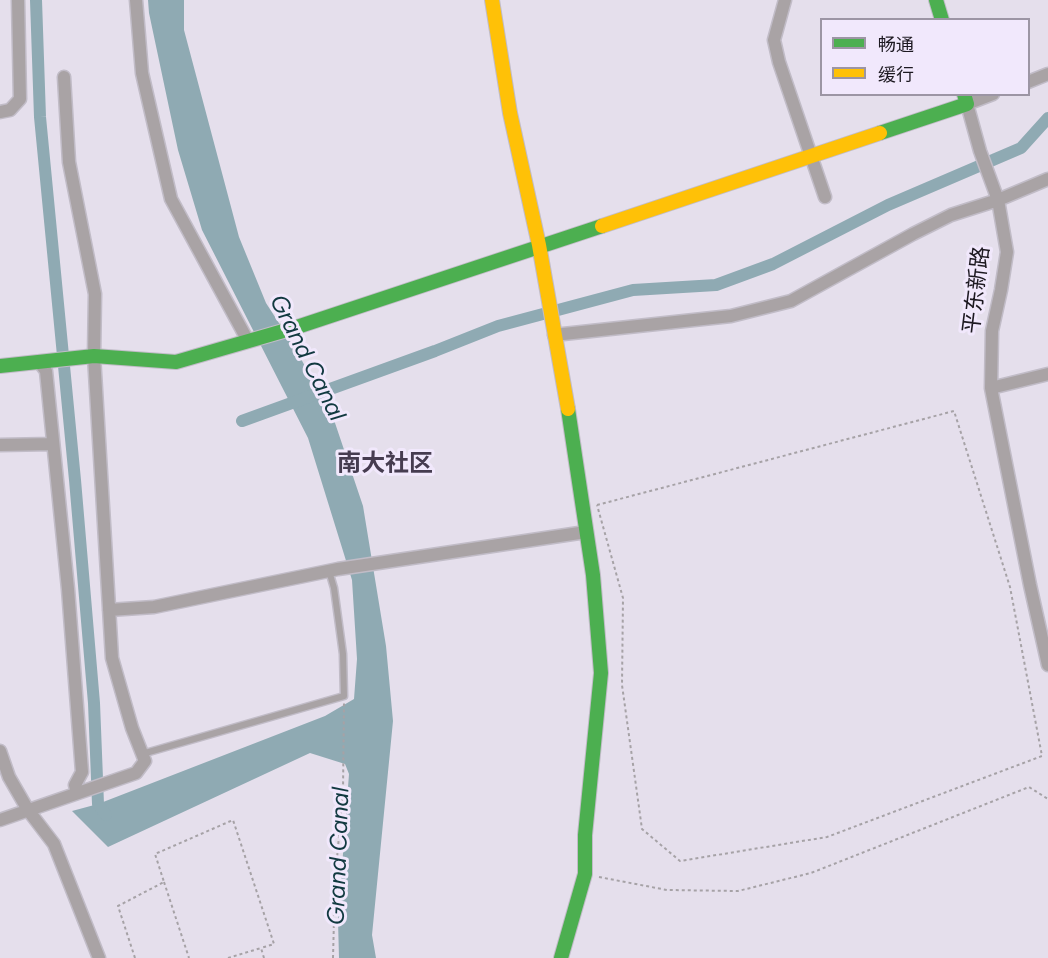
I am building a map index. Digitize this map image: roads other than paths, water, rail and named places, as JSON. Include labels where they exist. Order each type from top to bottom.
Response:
[{"type":"street","points":[[0,112],[10,111],[20,99],[18,0]]},
{"type":"street","points":[[136,0],[142,73],[171,199],[248,341]]},
{"type":"street","points":[[492,0],[510,113],[546,286],[583,509],[593,575],[601,673],[585,835],[585,874],[561,958]]},
{"type":"street","points":[[785,0],[774,40],[779,62],[825,197]]},
{"type":"street","points":[[936,0],[941,18]]},
{"type":"street","points":[[1030,81],[1048,74]]},
{"type":"street","points":[[0,820],[136,773],[145,761],[132,728],[112,658],[91,357],[95,294],[69,162],[64,77]]},
{"type":"street","points":[[0,366],[91,357],[176,362],[297,327],[810,155],[965,99],[982,96]]},
{"type":"street","name":"平东新路","points":[[965,99],[996,195],[1007,252],[992,331],[991,388],[1048,665]]},
{"type":"street","points":[[554,334],[731,316],[791,302],[941,220],[996,195],[1048,178]]},
{"type":"street","points":[[42,362],[46,371],[68,589],[82,772],[75,785],[77,793]]},
{"type":"street","points":[[991,388],[1048,374]]},
{"type":"street","points":[[0,445],[52,444]]},
{"type":"street","points":[[109,610],[154,607],[334,570],[586,532]]},
{"type":"street","points":[[0,751],[9,777],[28,810],[54,844],[99,958]]},
{"type":"lane","points":[[142,754],[344,696],[343,654],[334,588],[334,570]]},
{"type":"water","points":[[148,0],[184,0],[184,30],[239,237],[266,303],[295,348],[333,417],[363,506],[386,646],[393,721],[372,935],[376,958],[339,958],[338,920],[349,774],[345,764],[310,753],[108,847],[72,811],[98,804],[325,716],[354,699],[357,659],[352,580],[308,438],[202,230],[178,150]]},
{"type":"waterway","points":[[36,0],[40,117],[94,703],[98,804],[106,815]]},
{"type":"waterway","name":"Grand Canal","points":[[242,421],[498,326],[633,290],[716,285],[773,264],[888,205],[1021,148],[1048,118]]},
{"type":"district","name":"南大社区","points":[[385,464]]}]
